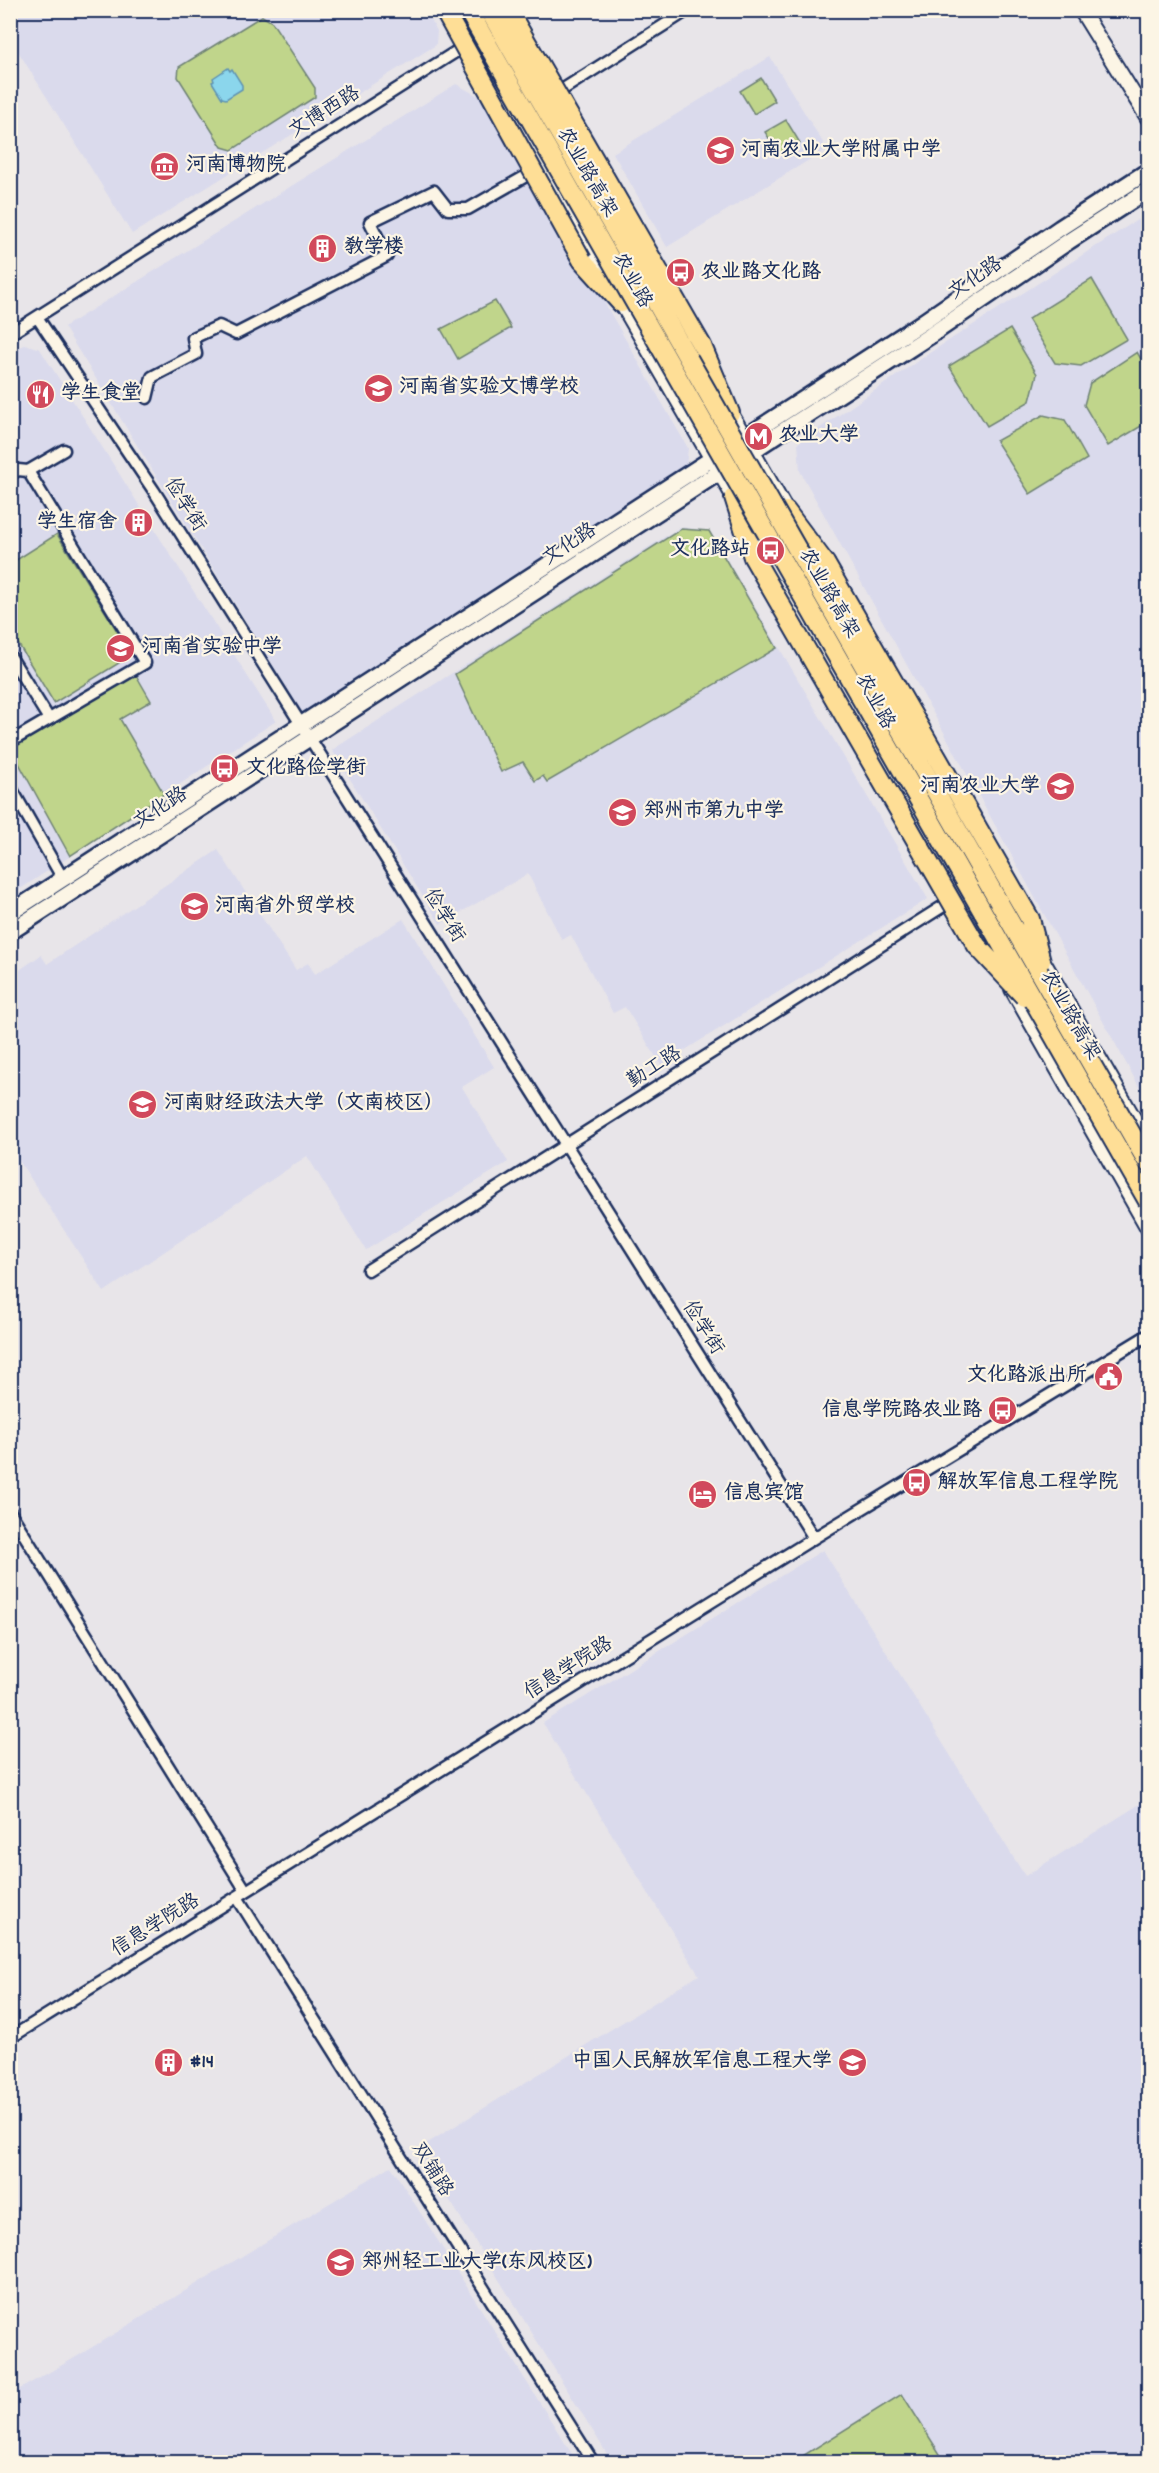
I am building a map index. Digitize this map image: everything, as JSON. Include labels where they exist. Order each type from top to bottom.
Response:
[{"type":"highway","points":[[444,10],[582,260],[621,303]]},
{"type":"highway","name":"农业路高架","points":[[468,10],[1149,1200]]},
{"type":"highway","name":"农业路高架","points":[[489,10],[1149,1163]]},
{"type":"highway","points":[[505,14],[702,346],[730,413]]},
{"type":"highway","points":[[734,497],[753,557],[977,946],[1045,1018]]},
{"type":"highway","points":[[786,511],[825,564],[1030,919],[1047,986]]},
{"type":"main road","name":"文化路","points":[[749,445],[1149,171]]},
{"type":"main road","name":"文化路","points":[[10,932],[306,732],[716,466],[1149,190]]},
{"type":"main road","name":"文化路","points":[[10,913],[306,732]]},
{"type":"street","name":"农业路","points":[[453,10],[734,497],[960,895],[1040,1042],[1149,1228]]},
{"type":"street","points":[[515,120],[688,10]]},
{"type":"street","points":[[1081,10],[1149,118]]},
{"type":"street","name":"农业路","points":[[505,14],[730,413],[1149,1143]]},
{"type":"street","name":"文博西路","points":[[10,334],[471,42],[505,14]]},
{"type":"street","points":[[147,398],[152,377],[196,354],[193,338],[219,326],[236,334],[387,256],[370,222],[434,191],[448,209],[468,209],[533,172]]},
{"type":"street","name":"俭学街","points":[[37,317],[153,490],[814,1538]]},
{"type":"street","points":[[10,475],[18,470],[28,471],[64,450]]},
{"type":"street","points":[[10,742],[145,663],[28,471]]},
{"type":"street","points":[[10,656],[49,719]]},
{"type":"street","points":[[10,786],[63,879]]},
{"type":"street","name":"勤工路","points":[[368,1270],[960,895]]},
{"type":"street","name":"信息学院路","points":[[10,2038],[814,1538],[1149,1335]]},
{"type":"street","name":"双铺路","points":[[10,1512],[241,1894],[593,2463]]},
{"type":"shaded area","name":"河南博物院","points":[[11,10],[426,10],[437,31],[436,45],[132,234],[11,40]]},
{"type":"shaded area","name":"河南农业大学附属中学","points":[[770,57],[827,149],[667,247],[613,153]]},
{"type":"shaded area","name":"河南省实验文博学校","points":[[456,84],[489,102],[688,448],[686,467],[304,715],[64,327]]},
{"type":"shaded area","name":"河南农业大学","points":[[1148,213],[1148,1103],[800,471],[798,443],[931,352]]},
{"type":"shaded area","name":"河南省实验中学","points":[[25,344],[40,349],[276,721],[11,895],[10,353]]},
{"type":"shaded area","name":"郑州市第九中学","points":[[680,527],[710,531],[928,899],[661,1065],[625,1007],[613,1013],[571,935],[562,940],[528,874],[440,924],[332,750]]},
{"type":"shaded area","points":[[218,850],[296,970],[308,963],[315,974],[403,919],[494,1067],[462,1087],[508,1162],[366,1250],[307,1156],[104,1292],[11,1148],[11,976],[41,955],[47,964]]},
{"type":"shaded area","name":"中国人民解放军信息工程大学","points":[[823,1550],[1025,1876],[1148,1799],[1148,2462],[612,2462],[418,2149],[699,1975],[543,1723]]},
{"type":"shaded area","name":"郑州轻工业大学(东风校区)","points":[[391,2166],[577,2462],[11,2462],[11,2394]]},
{"type":"green space","points":[[262,16],[272,22],[315,88],[315,97],[232,150],[222,147],[178,77],[179,67]]},
{"type":"green space","points":[[761,78],[775,101],[754,114],[740,91]]},
{"type":"green space","points":[[786,120],[800,143],[780,155],[765,132]]},
{"type":"green space","points":[[1092,279],[1127,339],[1081,366],[1055,363],[1028,319]]},
{"type":"green space","points":[[495,301],[511,328],[458,359],[441,329]]},
{"type":"green space","points":[[1010,329],[1037,374],[1030,401],[987,426],[949,366]]},
{"type":"green space","points":[[1137,352],[1148,371],[1148,422],[1108,446],[1084,405],[1090,383]]},
{"type":"green space","points":[[1043,415],[1065,420],[1087,459],[1030,494],[996,441]]},
{"type":"green space","points":[[681,529],[709,531],[777,648],[547,782],[543,776],[535,781],[523,762],[501,772],[455,674]]},
{"type":"green space","points":[[57,534],[132,655],[54,703],[11,632],[10,564]]},
{"type":"green space","points":[[136,675],[151,701],[120,719],[164,794],[70,856],[11,749]]},
{"type":"green space","points":[[902,2394],[945,2462],[793,2462]]},
{"type":"water","points":[[228,68],[230,71],[232,69],[242,89],[226,99],[222,98],[212,82],[213,78]]},
{"type":"place","name":"河南农业大学附属中学","points":[[720,151]]},
{"type":"place","name":"河南博物院","points":[[165,166]]},
{"type":"place","name":"教学楼","points":[[323,248]]},
{"type":"place","name":"农业路文化路","points":[[680,273]]},
{"type":"place","name":"河南省实验文博学校","points":[[378,388]]},
{"type":"place","name":"学生食堂","points":[[40,394]]},
{"type":"place","name":"农业大学","points":[[758,436]]},
{"type":"place","name":"学生宿舍","points":[[138,523]]},
{"type":"place","name":"文化路站","points":[[771,550]]},
{"type":"place","name":"河南省实验中学","points":[[121,648]]},
{"type":"place","name":"文化路俭学街","points":[[225,769]]},
{"type":"place","name":"河南农业大学","points":[[1061,787]]},
{"type":"place","name":"郑州市第九中学","points":[[623,812]]},
{"type":"place","name":"河南省外贸学校","points":[[194,907]]},
{"type":"place","name":"河南财经政法大学（文南校区）","points":[[143,1104]]},
{"type":"place","name":"文化路派出所","points":[[1108,1376]]},
{"type":"place","name":"信息学院路农业路","points":[[1003,1411]]},
{"type":"place","name":"解放军信息工程学院","points":[[917,1483]]},
{"type":"place","name":"信息宾馆","points":[[703,1494]]},
{"type":"place","name":"中国人民解放军信息工程大学","points":[[853,2062]]},
{"type":"place","name":"#14","points":[[169,2063]]},
{"type":"place","name":"郑州轻工业大学(东风校区)","points":[[341,2263]]}]
